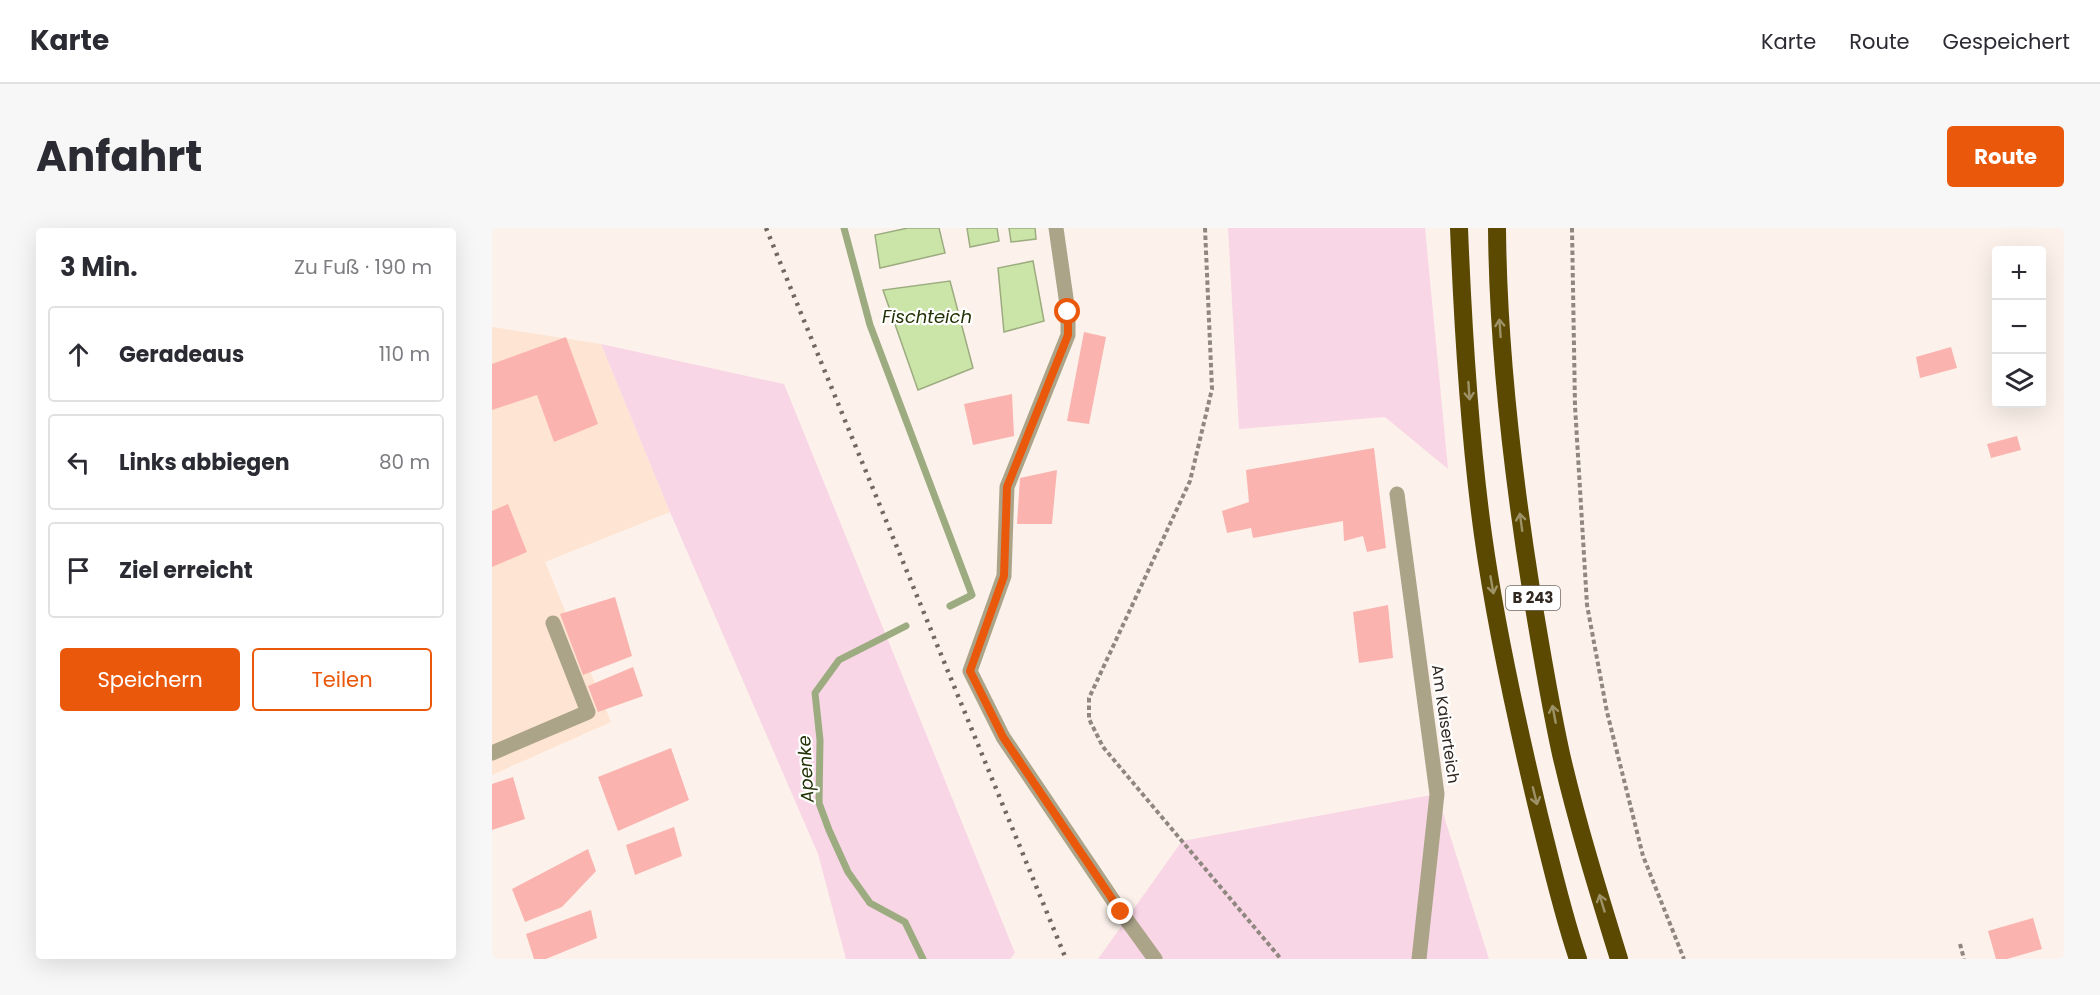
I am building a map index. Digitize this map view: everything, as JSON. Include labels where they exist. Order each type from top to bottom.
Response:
[{"type":"highway","name":"B 243","points":[[1459,228],[1462,308],[1483,536],[1527,763],[1578,959]]},
{"type":"highway","name":"B 243","points":[[1497,228],[1497,291],[1508,428],[1537,622],[1561,753],[1587,855],[1619,959]]},
{"type":"street","points":[[1056,228],[1068,312],[1068,335],[1007,487],[1004,576],[970,671],[1003,737],[1155,959]]},
{"type":"street","name":"Am Kaiserteich","points":[[1397,494],[1437,794],[1419,959]]},
{"type":"street","points":[[492,753],[588,712],[553,623]]},
{"type":"path","points":[[1205,228],[1212,389],[1190,481],[1089,698],[1089,720],[1103,747],[1281,959]]},
{"type":"path","points":[[1572,228],[1575,406],[1587,605],[1607,712],[1643,856],[1684,959]]},
{"type":"path","points":[[1960,944],[1964,959]]},
{"type":"shaded area","points":[[1228,228],[1425,228],[1448,469],[1385,417],[1239,429]]},
{"type":"shaded area","points":[[492,327],[601,344],[670,512],[545,562],[611,722],[492,775]]},
{"type":"shaded area","points":[[601,344],[784,384],[1015,953],[1010,959],[846,959],[818,854],[670,512]]},
{"type":"shaded area","points":[[1437,794],[1489,959],[1098,959],[1182,841]]},
{"type":"water","name":"Fischteich","points":[[908,228],[939,228],[945,253],[880,268],[875,235]]},
{"type":"water","points":[[967,228],[997,228],[999,241],[970,247]]},
{"type":"water","points":[[1009,228],[1035,228],[1036,239],[1011,242]]},
{"type":"water","name":"Fischteich","points":[[1033,261],[1044,321],[1004,332],[998,268]]},
{"type":"water","name":"Fischteich","points":[[950,281],[973,368],[918,390],[883,290]]},
{"type":"building","points":[[1084,332],[1106,337],[1089,424],[1067,421]]},
{"type":"building","points":[[566,337],[598,424],[554,442],[537,395],[492,410],[492,364]]},
{"type":"building","points":[[1951,347],[1957,368],[1920,378],[1916,357]]},
{"type":"building","points":[[1012,394],[1014,436],[973,445],[964,404]]},
{"type":"building","points":[[2017,436],[2021,450],[1991,458],[1987,444]]},
{"type":"building","points":[[1374,448],[1386,548],[1367,552],[1363,536],[1344,541],[1343,521],[1253,538],[1251,528],[1227,533],[1222,511],[1249,502],[1246,470]]},
{"type":"building","points":[[1057,470],[1052,524],[1017,524],[1020,478]]},
{"type":"building","points":[[508,504],[527,552],[492,567],[492,511]]},
{"type":"building","points":[[615,597],[632,656],[583,675],[560,614]]},
{"type":"building","points":[[1388,605],[1393,658],[1359,663],[1353,612]]},
{"type":"building","points":[[633,667],[643,696],[598,712],[588,686]]},
{"type":"building","points":[[671,748],[689,800],[618,831],[598,777]]},
{"type":"building","points":[[513,777],[525,819],[492,830],[492,784]]},
{"type":"building","points":[[674,827],[682,856],[635,875],[626,845]]},
{"type":"building","points":[[588,849],[596,871],[562,907],[525,922],[512,889]]},
{"type":"building","points":[[591,910],[597,938],[546,959],[534,959],[526,934]]},
{"type":"building","points":[[2033,918],[2042,949],[2007,959],[1996,959],[1988,931]]},
{"type":"waterway","name":"Apenke","points":[[844,228],[870,325],[972,595],[950,606]]},
{"type":"waterway","name":"Apenke","points":[[906,626],[839,660],[815,693],[820,740],[819,803],[848,872],[870,903],[905,922],[923,959]]},
{"type":"railway","points":[[766,228],[1066,959]]},
{"type":"route","points":[[1068,312],[1068,335],[1007,487],[1004,576],[970,671],[1003,737],[1121,912]]}]
